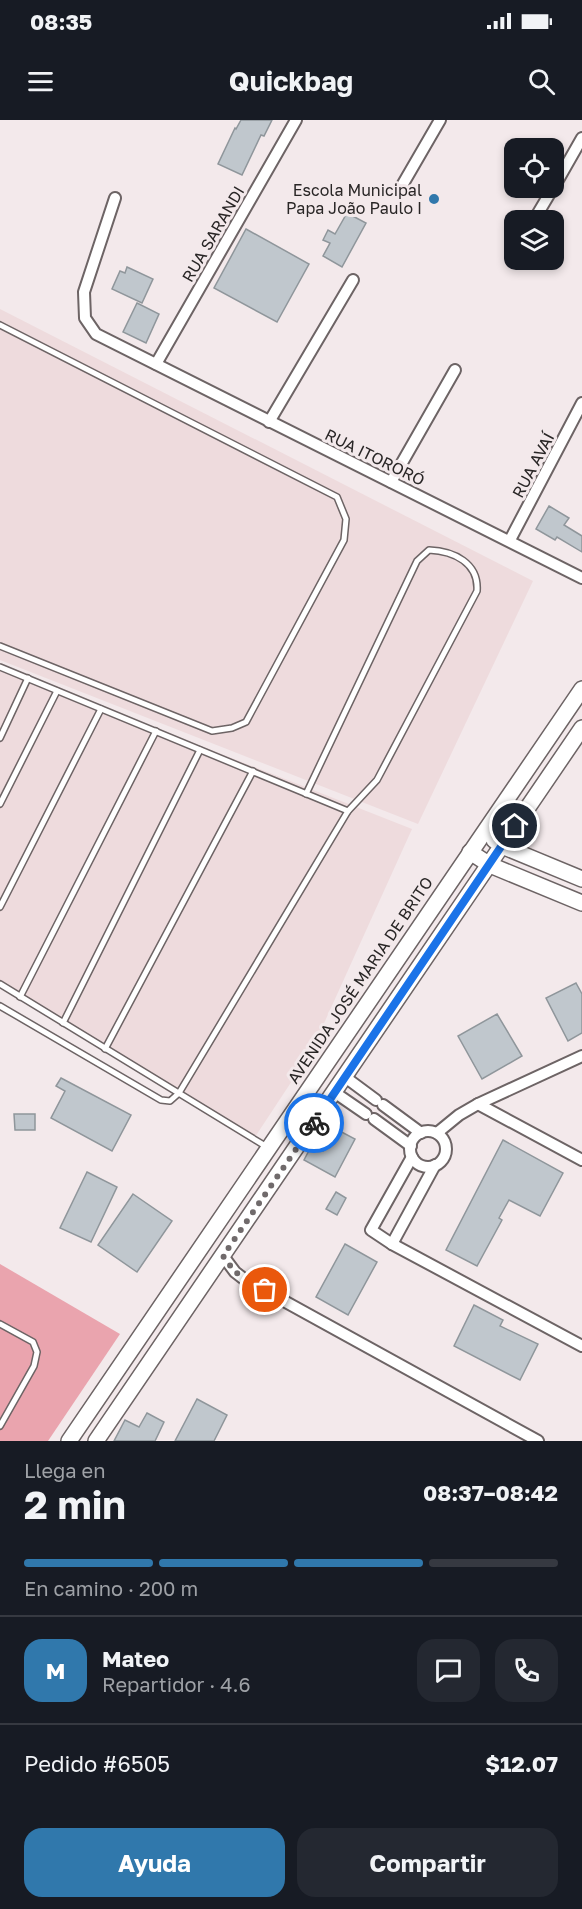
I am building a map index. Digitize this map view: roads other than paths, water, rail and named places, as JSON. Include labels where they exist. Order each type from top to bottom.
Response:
[{"type":"main road","name":"AVENIDA JOSÉ MARIA DE BRITO","points":[[69,1441],[582,689]]},
{"type":"main road","points":[[96,1441],[582,728]]},
{"type":"main road","points":[[484,832],[502,846],[582,879]]},
{"type":"main road","points":[[470,852],[490,865],[582,903]]},
{"type":"street","name":"RUA SARANDI","points":[[156,364],[296,120]]},
{"type":"street","points":[[400,189],[440,120]]},
{"type":"street","points":[[564,168],[582,138]]},
{"type":"street","name":"RUA ITORORÓ","points":[[115,198],[84,292],[85,318],[96,334],[582,578]]},
{"type":"street","points":[[269,422],[353,280]]},
{"type":"street","points":[[391,482],[455,370]]},
{"type":"street","name":"RUA AVAÍ","points":[[510,540],[582,403]]},
{"type":"street","points":[[437,1133],[459,1115],[478,1104],[582,1056]]},
{"type":"street","points":[[345,1077],[421,1133]]},
{"type":"street","points":[[334,1092],[373,1119],[411,1151],[415,1161],[424,1166],[435,1165]]},
{"type":"street","points":[[478,1104],[582,1160]]},
{"type":"street","points":[[373,1119],[383,1105]]},
{"type":"street","points":[[392,1244],[435,1165],[446,1153],[444,1142],[437,1133],[426,1131],[412,1140],[411,1151],[371,1230],[392,1244],[582,1346]]},
{"type":"street","points":[[223,1256],[235,1272],[244,1279],[538,1441]]},
{"type":"lane","points":[[0,325],[337,497],[346,519],[344,540],[246,722],[232,728],[212,731],[0,646]]},
{"type":"lane","points":[[0,1006],[161,1100],[170,1101],[179,1093],[348,811],[377,780],[477,591],[478,579],[471,565],[442,550],[429,550],[417,561],[306,794]]},
{"type":"lane","points":[[0,667],[348,811]]},
{"type":"lane","points":[[0,738],[28,678]]},
{"type":"lane","points":[[0,804],[57,690]]},
{"type":"lane","points":[[0,908],[101,709]]},
{"type":"lane","points":[[20,997],[156,731]]},
{"type":"lane","points":[[63,1023],[200,750]]},
{"type":"lane","points":[[105,1049],[253,771]]},
{"type":"lane","points":[[0,984],[268,1148]]},
{"type":"lane","points":[[0,1324],[33,1342],[37,1352],[34,1366],[0,1426]]},
{"type":"place","name":"Escola Municipal Papa João Paulo I","points":[[434,199]]}]
